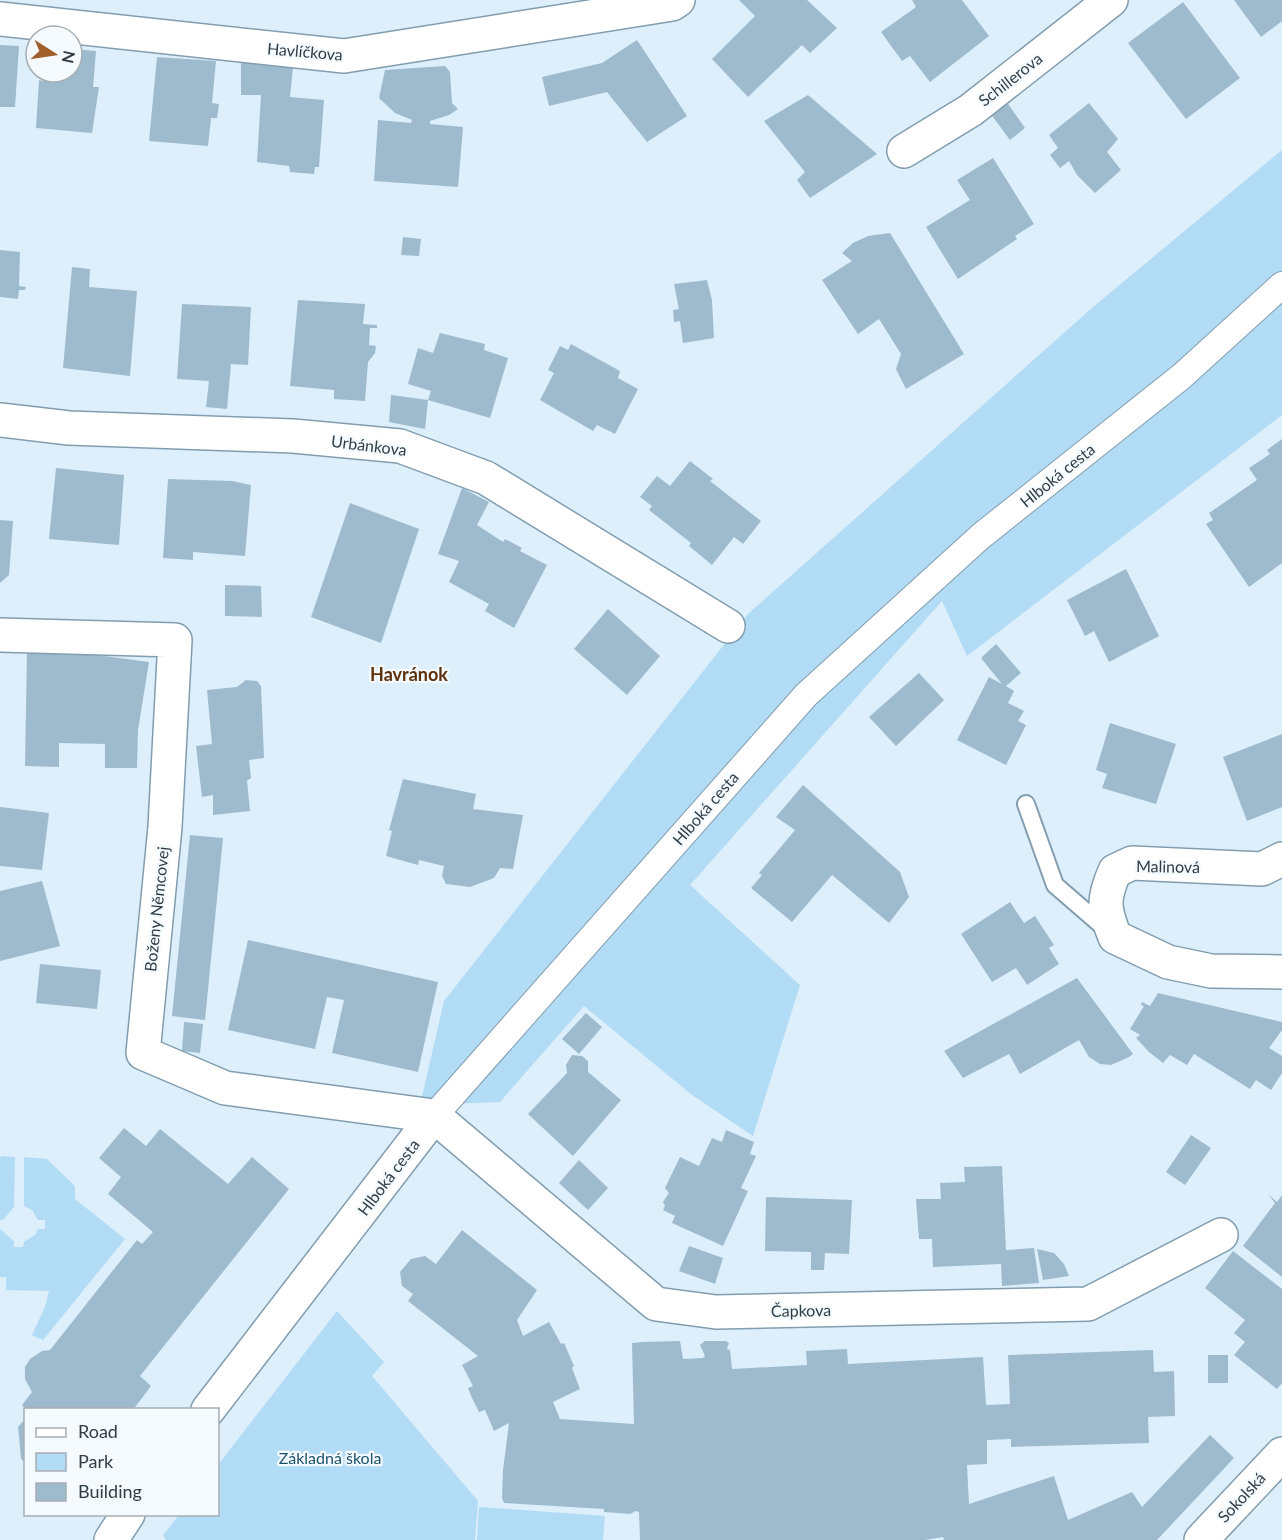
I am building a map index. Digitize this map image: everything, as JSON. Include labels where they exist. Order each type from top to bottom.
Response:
[{"type":"street","name":"Havlíčkova","points":[[0,19],[344,56],[672,4],[678,0]]},
{"type":"street","name":"Schillerova","points":[[904,151],[970,110],[1111,0]]},
{"type":"street","name":"Hlboká cesta","points":[[210,1408],[434,1116],[806,695],[981,536],[1182,376],[1282,285]]},
{"type":"street","name":"Urbánkova","points":[[0,420],[69,428],[293,436],[400,446],[486,477],[728,626]]},
{"type":"street","name":"Boženy Němcovej","points":[[0,635],[175,640],[165,827],[143,1053],[225,1088],[434,1116]]},
{"type":"street","name":"Malinová","points":[[1115,937],[1104,910],[1106,890],[1115,871],[1132,863],[1262,869],[1282,859]]},
{"type":"street","points":[[1115,937],[1167,962],[1211,971],[1282,972]]},
{"type":"street","name":"Čapkova","points":[[434,1116],[656,1304],[716,1312],[1088,1304],[1221,1235]]},
{"type":"street","name":"Sokolská","points":[[1200,1540],[1282,1454]]},
{"type":"street","points":[[111,1540],[127,1516]]},
{"type":"lane","points":[[1026,804],[1055,885],[1115,937]]},
{"type":"green space","points":[[1282,150],[1282,415],[967,656],[942,601],[690,885],[800,985],[753,1136],[692,1095],[584,1006],[500,1102],[420,1105],[444,1001],[748,614],[1093,307]]},
{"type":"green space","points":[[0,1157],[15,1157],[14,1207],[3,1220],[0,1220]]},
{"type":"green space","points":[[24,1157],[47,1159],[75,1186],[75,1199],[125,1239],[43,1340],[32,1335],[45,1307],[49,1291],[6,1290],[6,1277],[0,1277],[0,1229],[14,1241],[14,1247],[23,1247],[24,1242],[35,1235],[38,1229],[45,1229],[45,1220],[38,1220],[32,1210],[24,1206]]},
{"type":"green space","name":"Základná škola","points":[[337,1311],[384,1362],[372,1376],[478,1501],[475,1540],[166,1540],[163,1535],[178,1516],[219,1516],[219,1464]]},
{"type":"green space","points":[[479,1507],[605,1516],[603,1540],[477,1540]]},
{"type":"building","points":[[739,0],[807,0],[837,28],[810,53],[802,45],[748,97],[712,59],[755,16]]},
{"type":"building","points":[[912,0],[962,0],[989,36],[930,82],[910,56],[902,61],[881,32],[916,7]]},
{"type":"building","points":[[1234,0],[1282,0],[1282,21],[1261,37]]},
{"type":"building","points":[[1183,2],[1240,78],[1186,119],[1128,43]]},
{"type":"building","points":[[637,40],[687,116],[647,142],[607,92],[549,106],[542,77],[602,63]]},
{"type":"building","points":[[0,45],[19,46],[15,107],[0,107]]},
{"type":"building","points":[[84,50],[96,51],[93,87],[99,87],[92,133],[36,128],[39,84],[84,84]]},
{"type":"building","points":[[157,57],[216,61],[212,103],[219,104],[217,118],[211,118],[208,146],[149,141]]},
{"type":"building","points":[[241,60],[293,68],[290,97],[324,100],[319,167],[315,167],[314,174],[290,172],[289,166],[257,162],[261,95],[241,95]]},
{"type":"building","points":[[445,66],[450,72],[452,103],[458,109],[449,115],[430,121],[430,124],[463,127],[458,187],[374,181],[378,120],[411,123],[412,120],[395,113],[379,98],[385,70]]},
{"type":"building","points":[[808,95],[877,154],[810,198],[797,180],[805,172],[764,121]]},
{"type":"building","points":[[1006,101],[1025,128],[1010,140],[990,113]]},
{"type":"building","points":[[1089,103],[1118,139],[1107,152],[1121,170],[1095,193],[1077,175],[1069,161],[1060,168],[1050,155],[1058,148],[1049,135]]},
{"type":"building","points":[[993,158],[1034,224],[1015,236],[1017,239],[958,279],[926,227],[970,200],[957,180]]},
{"type":"building","points":[[890,233],[964,354],[906,389],[896,369],[901,354],[879,319],[858,334],[822,280],[852,261],[842,253],[853,243],[868,236]]},
{"type":"building","points":[[403,237],[421,239],[419,256],[401,255]]},
{"type":"building","points":[[0,250],[20,252],[19,286],[26,287],[25,290],[19,290],[18,299],[0,297]]},
{"type":"building","points":[[72,267],[90,269],[89,287],[137,291],[130,376],[63,368]]},
{"type":"building","points":[[707,280],[712,300],[714,338],[683,343],[680,321],[674,322],[673,310],[679,309],[674,284]]},
{"type":"building","points":[[298,300],[365,304],[363,324],[377,325],[377,328],[370,328],[369,345],[376,346],[375,353],[368,362],[365,401],[334,399],[334,390],[290,386]]},
{"type":"building","points":[[182,304],[251,307],[248,365],[231,364],[227,409],[206,407],[209,381],[177,379]]},
{"type":"building","points":[[440,333],[485,344],[484,350],[508,358],[490,418],[428,400],[431,391],[408,384],[418,348],[433,353]]},
{"type":"building","points":[[571,344],[620,371],[618,378],[638,389],[615,434],[597,425],[593,431],[540,400],[554,373],[548,370],[560,346],[568,350]]},
{"type":"building","points":[[391,395],[428,400],[425,429],[389,422]]},
{"type":"building","points":[[1282,439],[1282,563],[1249,587],[1206,524],[1213,520],[1209,513],[1257,480],[1249,468],[1270,454],[1267,450]]},
{"type":"building","points":[[690,461],[713,479],[710,481],[761,521],[743,544],[734,537],[712,565],[689,546],[691,543],[649,510],[652,506],[640,497],[657,476],[670,486]]},
{"type":"building","points":[[56,468],[124,475],[119,545],[49,539]]},
{"type":"building","points":[[168,479],[232,481],[251,485],[245,556],[193,552],[193,560],[163,558]]},
{"type":"building","points":[[462,488],[489,502],[477,525],[503,542],[505,539],[522,548],[520,551],[547,565],[514,628],[485,611],[489,604],[449,582],[459,561],[438,554]]},
{"type":"building","points":[[350,503],[419,529],[381,643],[311,617]]},
{"type":"building","points":[[0,520],[13,521],[9,575],[0,583]]},
{"type":"building","points":[[1126,569],[1159,636],[1109,662],[1094,631],[1085,636],[1067,600]]},
{"type":"building","points":[[225,585],[261,586],[262,617],[225,616]]},
{"type":"building","points":[[608,609],[660,656],[627,695],[574,649]]},
{"type":"building","points":[[996,644],[1021,673],[1006,686],[1014,691],[1008,703],[1024,711],[1018,721],[1026,725],[1006,765],[957,740],[989,677],[1002,684],[981,658]]},
{"type":"building","points":[[27,650],[67,651],[149,662],[138,730],[137,768],[105,768],[105,744],[59,743],[59,767],[25,766]]},
{"type":"building","points":[[919,673],[944,700],[896,746],[869,717]]},
{"type":"building","points":[[246,680],[257,681],[261,686],[264,758],[249,760],[251,778],[247,781],[250,811],[213,815],[213,795],[202,797],[196,746],[212,744],[207,690],[237,687]]},
{"type":"building","points":[[1110,723],[1176,744],[1156,804],[1102,788],[1107,774],[1096,770]]},
{"type":"building","points":[[1282,734],[1282,807],[1247,821],[1223,757]]},
{"type":"building","points":[[403,779],[476,794],[473,809],[523,815],[513,869],[500,868],[494,878],[470,887],[446,884],[442,876],[444,866],[419,860],[418,865],[386,856],[392,831],[389,830]]},
{"type":"building","points":[[803,785],[900,872],[909,897],[889,923],[832,875],[792,922],[751,888],[762,875],[759,873],[795,830],[776,817]]},
{"type":"building","points":[[0,807],[49,813],[42,870],[0,866]]},
{"type":"building","points":[[190,835],[223,838],[205,1020],[172,1016]]},
{"type":"building","points":[[42,881],[60,946],[0,961],[0,891]]},
{"type":"building","points":[[1010,902],[1024,923],[1035,916],[1054,945],[1049,948],[1059,964],[1027,985],[1016,968],[992,982],[961,934]]},
{"type":"building","points":[[248,940],[438,982],[418,1072],[332,1053],[344,1000],[327,997],[315,1049],[228,1030]]},
{"type":"building","points":[[40,964],[101,970],[97,1009],[36,1003]]},
{"type":"building","points":[[1077,978],[1133,1054],[1129,1057],[1111,1065],[1100,1064],[1089,1057],[1079,1040],[1020,1074],[1009,1054],[963,1078],[944,1051]]},
{"type":"building","points":[[1158,993],[1282,1022],[1282,1030],[1269,1048],[1282,1056],[1282,1073],[1271,1090],[1256,1080],[1250,1089],[1194,1054],[1187,1065],[1170,1055],[1163,1063],[1149,1052],[1136,1038],[1140,1035],[1130,1029],[1144,1006],[1141,1005],[1142,1002],[1150,1006]]},
{"type":"building","points":[[586,1013],[602,1027],[579,1054],[562,1039]]},
{"type":"building","points":[[184,1022],[203,1024],[200,1053],[182,1051]]},
{"type":"building","points":[[572,1055],[582,1056],[588,1061],[588,1072],[621,1100],[573,1156],[528,1114],[567,1073],[566,1065]]},
{"type":"building","points":[[124,1128],[146,1146],[160,1129],[228,1184],[252,1157],[289,1189],[140,1376],[151,1386],[134,1408],[25,1408],[22,1405],[32,1392],[25,1379],[25,1367],[30,1359],[42,1351],[50,1350],[137,1240],[142,1244],[153,1232],[108,1194],[121,1177],[99,1158]]},
{"type":"building","points":[[726,1130],[754,1142],[750,1154],[756,1156],[741,1188],[748,1191],[723,1246],[672,1223],[675,1216],[663,1210],[665,1206],[663,1202],[669,1193],[665,1188],[680,1157],[699,1166],[712,1138],[722,1142]]},
{"type":"building","points":[[1191,1135],[1211,1148],[1185,1185],[1166,1172]]},
{"type":"building","points":[[579,1160],[608,1188],[588,1210],[559,1183]]},
{"type":"building","points":[[1002,1166],[1006,1250],[1034,1248],[1039,1283],[1002,1286],[1001,1264],[933,1267],[932,1239],[919,1239],[916,1199],[941,1199],[940,1183],[965,1182],[964,1167]]},
{"type":"building","points":[[1268,1194],[1277,1202],[1282,1195],[1282,1277],[1243,1246],[1275,1203]]},
{"type":"building","points":[[766,1197],[852,1200],[849,1254],[825,1253],[824,1270],[811,1270],[811,1252],[765,1251]]},
{"type":"building","points":[[462,1230],[537,1290],[517,1320],[523,1336],[549,1322],[561,1344],[564,1343],[574,1366],[572,1368],[580,1389],[553,1402],[560,1419],[634,1424],[632,1343],[680,1341],[683,1359],[703,1358],[705,1356],[700,1345],[705,1341],[726,1341],[729,1343],[727,1349],[730,1350],[732,1369],[807,1365],[806,1351],[847,1349],[848,1364],[983,1357],[986,1405],[1010,1404],[1008,1355],[1153,1350],[1154,1372],[1174,1371],[1175,1416],[1148,1417],[1149,1443],[1011,1447],[1011,1439],[987,1440],[987,1464],[967,1465],[969,1504],[1054,1476],[1068,1520],[1132,1492],[1142,1507],[1210,1435],[1234,1458],[1157,1540],[944,1540],[943,1537],[925,1540],[640,1540],[639,1512],[636,1511],[630,1514],[604,1512],[604,1509],[504,1503],[502,1498],[503,1470],[509,1423],[494,1431],[485,1410],[479,1412],[472,1398],[468,1388],[473,1386],[462,1365],[478,1356],[408,1301],[413,1294],[402,1286],[400,1272],[411,1259],[425,1256],[436,1264]]},
{"type":"building","points":[[689,1246],[723,1258],[715,1284],[679,1271]]},
{"type":"building","points":[[1037,1249],[1054,1253],[1064,1264],[1069,1276],[1043,1280]]},
{"type":"building","points":[[1233,1251],[1282,1289],[1282,1383],[1277,1389],[1234,1355],[1245,1342],[1234,1333],[1245,1320],[1205,1288]]},
{"type":"building","points":[[1208,1355],[1228,1355],[1228,1383],[1208,1383]]},
{"type":"building","points":[[24,1420],[24,1461],[21,1459],[18,1427]]},
{"type":"district","name":"Havránok","points":[[409,674]]}]
